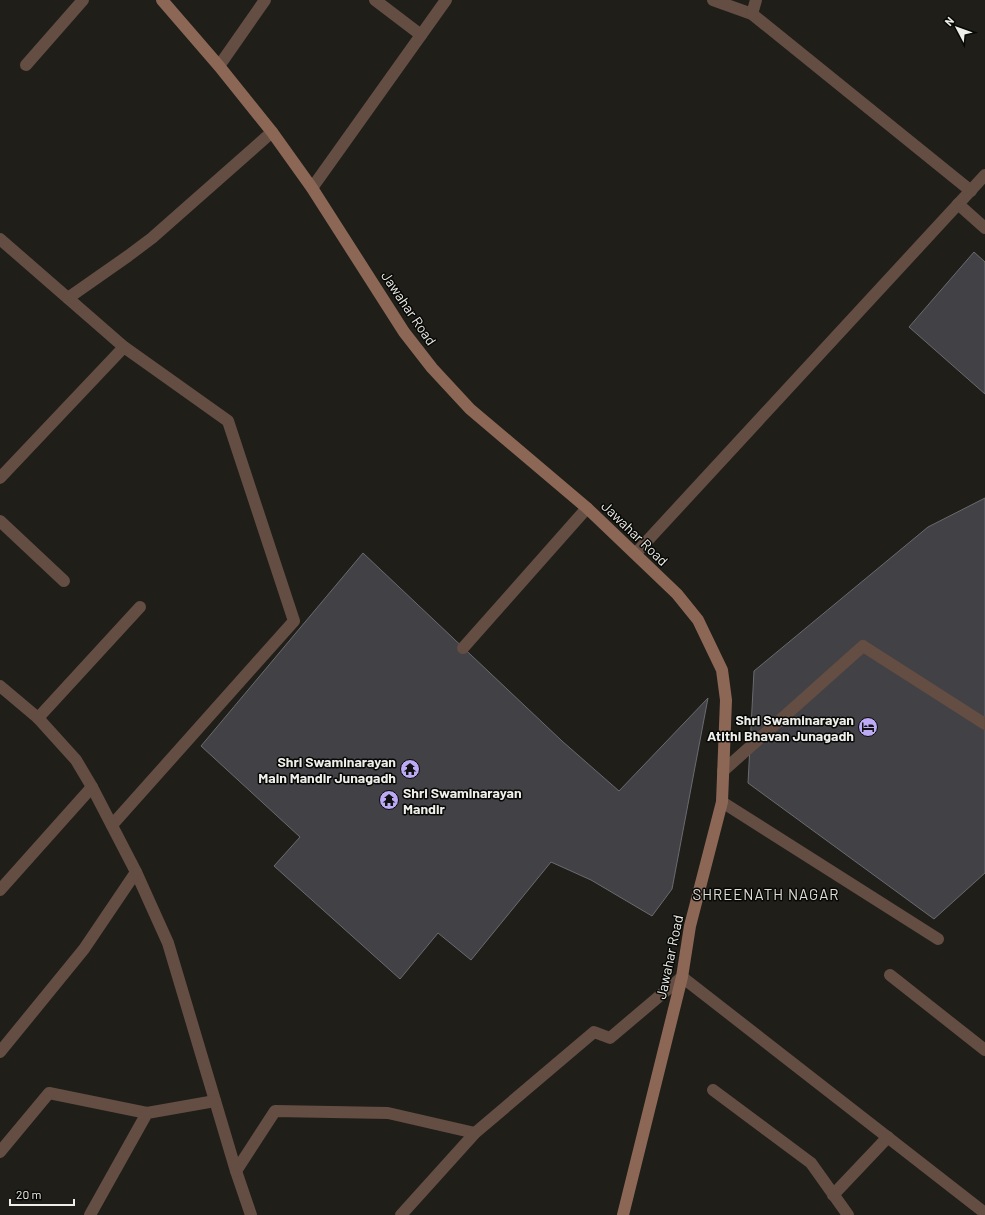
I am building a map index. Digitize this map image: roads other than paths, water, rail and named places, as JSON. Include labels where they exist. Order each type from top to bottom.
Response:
[{"type":"street","points":[[26,65],[83,0]]},
{"type":"street","name":"Jawahar Road","points":[[162,0],[219,66],[272,132],[312,188],[404,332],[432,368],[470,409],[587,508],[678,594],[698,620],[722,670],[726,700],[722,802],[690,926],[682,977],[623,1215]]},
{"type":"street","points":[[219,66],[265,0]]},
{"type":"street","points":[[375,0],[421,35]]},
{"type":"street","points":[[312,188],[446,0]]},
{"type":"street","points":[[713,0],[752,14],[971,191]]},
{"type":"street","points":[[752,14],[756,0]]},
{"type":"street","points":[[68,298],[152,238],[272,132]]},
{"type":"street","points":[[636,554],[985,175]]},
{"type":"street","points":[[958,204],[985,228]]},
{"type":"street","points":[[0,239],[124,346],[228,422],[294,621],[112,825]]},
{"type":"street","points":[[0,478],[124,346]]},
{"type":"street","points":[[463,648],[587,508]]},
{"type":"street","points":[[0,520],[64,581]]},
{"type":"street","points":[[38,718],[140,607]]},
{"type":"street","points":[[723,771],[863,646],[985,724]]},
{"type":"street","points":[[0,686],[38,718],[76,760],[92,787],[136,872],[168,943],[236,1171],[251,1215]]},
{"type":"street","points":[[0,890],[92,787]]},
{"type":"street","points":[[722,802],[938,939]]},
{"type":"street","points":[[0,1052],[84,949],[136,872]]},
{"type":"street","points":[[890,975],[985,1050]]},
{"type":"street","points":[[401,1215],[475,1133],[594,1032],[610,1038],[682,977],[985,1213]]},
{"type":"street","points":[[713,1090],[811,1163],[848,1215]]},
{"type":"street","points":[[0,1152],[49,1093],[146,1113],[215,1101]]},
{"type":"street","points":[[236,1171],[275,1111],[388,1113],[475,1133]]},
{"type":"street","points":[[90,1215],[146,1113]]},
{"type":"street","points":[[833,1195],[888,1137]]},
{"type":"place","name":"Shri Swaminarayan Atithi Bhavan Junagadh","points":[[868,727]]},
{"type":"place","name":"Shri Swaminarayan Main Mandir Junagadh","points":[[410,769]]},
{"type":"place","name":"Shri Swaminarayan Mandir","points":[[389,800]]},
{"type":"district","name":"SHREENATH NAGAR","points":[[766,894]]}]
